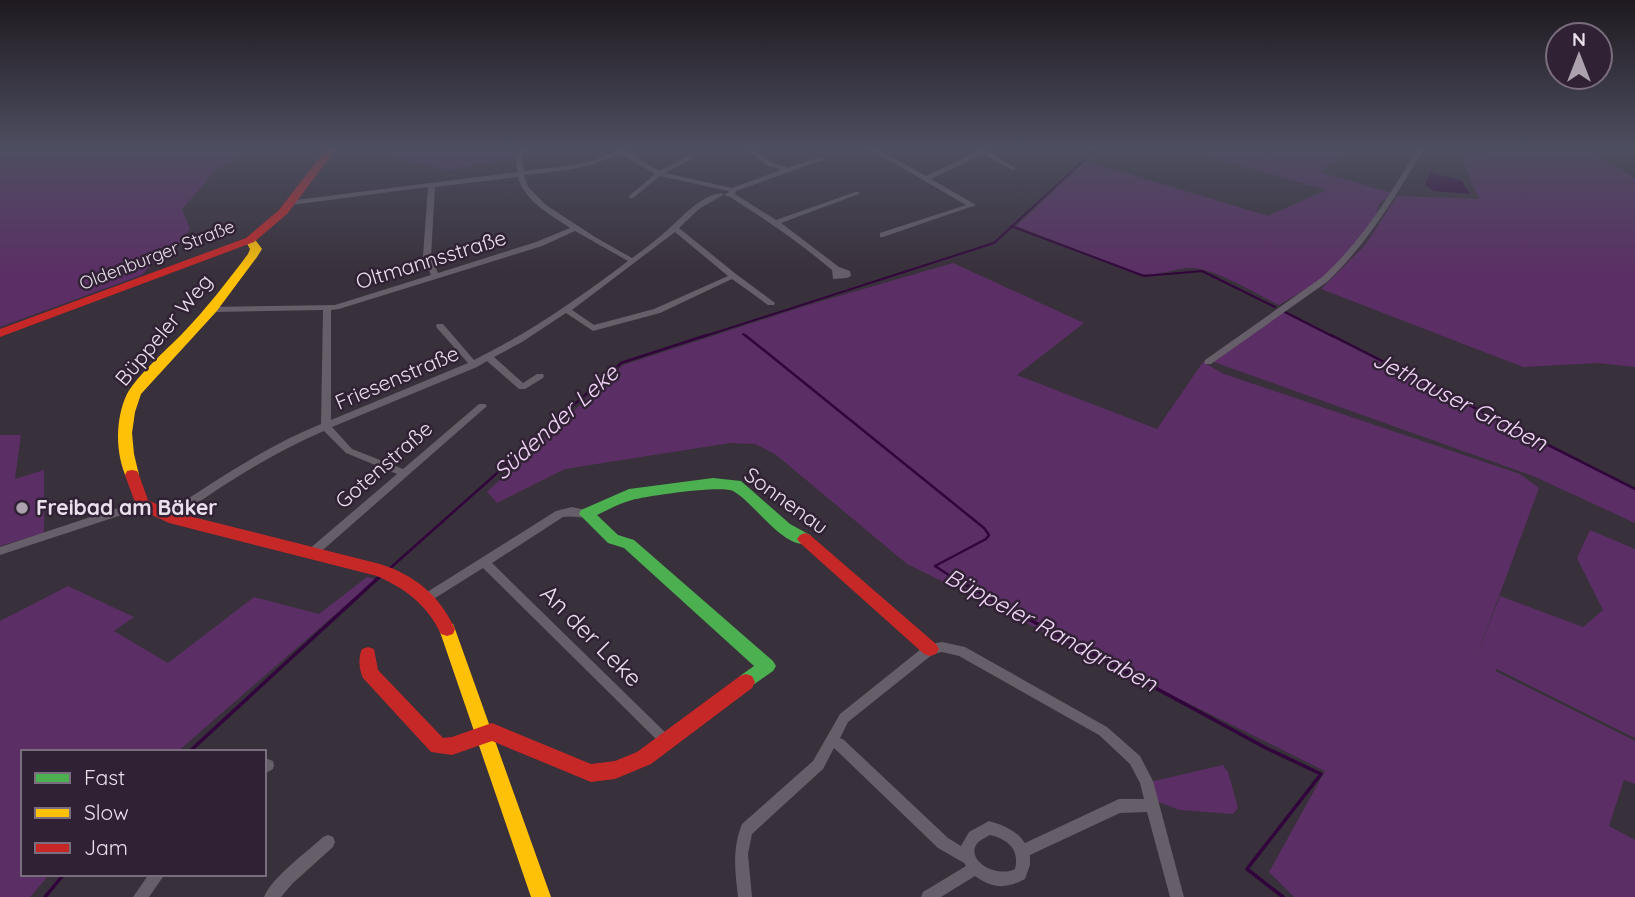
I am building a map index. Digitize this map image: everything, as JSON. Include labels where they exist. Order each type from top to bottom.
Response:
[{"type":"street","name":"Oldenburger Straße","points":[[0,333],[250,240],[272,224],[300,190]]},
{"type":"street","points":[[292,200],[384,190]]},
{"type":"street","points":[[432,190],[427,256],[436,277]]},
{"type":"street","points":[[528,190],[577,229],[633,261]]},
{"type":"street","points":[[631,197],[640,190]]},
{"type":"street","points":[[723,190],[777,222],[836,269]]},
{"type":"street","name":"Friesenstraße","points":[[169,517],[246,466],[290,442],[488,357],[567,310],[675,228],[699,203],[733,190]]},
{"type":"street","points":[[883,235],[972,205],[945,190]]},
{"type":"street","points":[[1208,362],[1342,265],[1367,237],[1396,190]]},
{"type":"street","points":[[777,222],[857,193]]},
{"type":"street","points":[[675,228],[733,276],[771,303]]},
{"type":"street","name":"Oltmannsstraße","points":[[212,309],[327,309],[550,241],[577,229]]},
{"type":"street","name":"Büppeler Weg","points":[[142,504],[125,453],[127,408],[135,393],[212,309],[256,249],[250,240]]},
{"type":"street","points":[[567,310],[593,328],[657,311],[733,276]]},
{"type":"street","points":[[327,309],[326,427],[349,452],[402,472]]},
{"type":"street","points":[[440,326],[474,365]]},
{"type":"street","points":[[488,357],[522,387],[540,376]]},
{"type":"street","name":"Gotenstraße","points":[[312,554],[402,472],[482,406]]},
{"type":"street","name":"Sonnenau","points":[[485,563],[560,514],[572,511],[586,514],[629,495],[713,482],[736,485],[785,528],[806,539],[930,649]]},
{"type":"street","points":[[0,551],[142,504],[169,517],[383,572],[428,597],[445,623],[541,897]]},
{"type":"street","points":[[368,654],[369,673],[438,746],[451,749],[483,733],[492,733],[591,773],[615,770],[644,758],[767,666],[629,544],[613,539],[586,514]]},
{"type":"street","points":[[428,597],[485,563]]},
{"type":"street","name":"An der Leke","points":[[485,563],[666,741]]},
{"type":"street","points":[[745,897],[741,853],[742,838],[747,829],[818,765],[834,741],[844,718],[930,649],[942,647],[961,651],[1103,731],[1135,760],[1146,781],[1177,897]]},
{"type":"street","points":[[834,741],[990,884],[1002,891],[1020,874],[1023,863],[1021,851],[1014,838],[1002,830],[989,828],[976,833],[969,843],[970,863]]},
{"type":"street","points":[[1021,851],[1110,809],[1119,806],[1145,806]]},
{"type":"street","points":[[271,897],[328,842]]},
{"type":"street","points":[[928,897],[970,863]]},
{"type":"street","points":[[140,897],[156,876]]},
{"type":"shaded area","points":[[0,190],[199,190],[182,209],[190,229],[179,243],[165,250],[142,275],[0,327]]},
{"type":"shaded area","points":[[1055,190],[1182,190],[1268,216],[1326,190],[1381,190],[1392,193],[1379,204],[1375,219],[1351,251],[1321,280],[1279,305],[1212,272],[1191,268],[1141,274],[1016,226]]},
{"type":"shaded area","points":[[1467,190],[1470,194],[1434,191]]},
{"type":"shaded area","points":[[1475,190],[1635,190],[1635,367],[1597,363],[1523,367],[1321,289],[1366,244],[1397,196],[1479,199]]},
{"type":"shaded area","points":[[953,263],[1084,323],[1017,375],[1157,429],[1203,362],[1224,374],[1520,474],[1539,488],[1475,661],[1500,596],[1583,627],[1603,610],[1577,558],[1590,530],[1635,549],[1635,738],[1497,669],[1495,671],[1635,741],[1635,784],[1624,780],[1609,826],[1635,840],[1635,897],[1294,897],[1269,872],[1325,771],[907,564],[775,454],[755,444],[730,443],[565,469],[497,503],[487,492],[623,365],[808,305]]},
{"type":"shaded area","points":[[1282,312],[1635,490],[1635,523],[1533,476],[1211,361]]},
{"type":"shaded area","name":"Freibad am Bäker","points":[[0,435],[21,435],[15,479],[44,470],[44,533],[0,546]]},
{"type":"shaded area","points":[[367,577],[376,579],[179,750],[21,750],[21,876],[48,876],[30,897],[0,897],[0,621],[68,586],[134,617],[114,631],[168,663],[254,597],[319,614]]},
{"type":"shaded area","points":[[1223,765],[1228,772],[1238,808],[1233,814],[1180,810],[1156,801],[1150,782]]},
{"type":"waterway","name":"Südender Leke","points":[[1012,226],[1052,190]]},
{"type":"waterway","name":"Südender Leke","points":[[702,337],[994,243],[1012,226]]},
{"type":"waterway","name":"Jethauser Graben","points":[[1012,226],[1144,276],[1202,271],[1275,307]]},
{"type":"waterway","name":"Jethauser Graben","points":[[1285,312],[1334,337]]},
{"type":"waterway","name":"Büppeler Randgraben","points":[[743,334],[747,337]]},
{"type":"waterway","name":"Südender Leke","points":[[388,570],[621,363],[707,335]]},
{"type":"waterway","name":"Büppeler Randgraben","points":[[745,335],[984,528],[989,535],[986,539],[935,566],[958,581]]},
{"type":"waterway","name":"Jethauser Graben","points":[[1331,335],[1635,489]]},
{"type":"waterway","name":"Südender Leke","points":[[375,581],[380,577]]},
{"type":"waterway","name":"Südender Leke","points":[[191,750],[377,579]]},
{"type":"waterway","name":"Büppeler Randgraben","points":[[955,579],[1266,748],[1321,774],[1247,869],[1283,897]]},
{"type":"waterway","name":"Südender Leke","points":[[45,897],[62,876]]},
{"type":"traffic: fast","points":[[746,682],[767,666],[629,544],[613,539],[586,514],[629,495],[713,483],[736,485],[785,528],[805,539]]},
{"type":"traffic: slow","points":[[132,475],[125,433],[135,392],[212,309],[253,255],[256,249],[250,240]]},
{"type":"traffic: slow","points":[[447,629],[541,897]]},
{"type":"traffic: jam","points":[[0,333],[250,240],[283,212],[300,190]]},
{"type":"traffic: jam","points":[[132,475],[142,504],[169,517],[391,575],[429,600],[447,629]]},
{"type":"traffic: jam","points":[[805,539],[930,649]]},
{"type":"traffic: jam","points":[[368,654],[369,673],[438,746],[452,746],[492,732],[591,773],[615,770],[644,758],[746,682]]},
{"type":"place","name":"Freibad am Bäker","points":[[22,508]]}]
